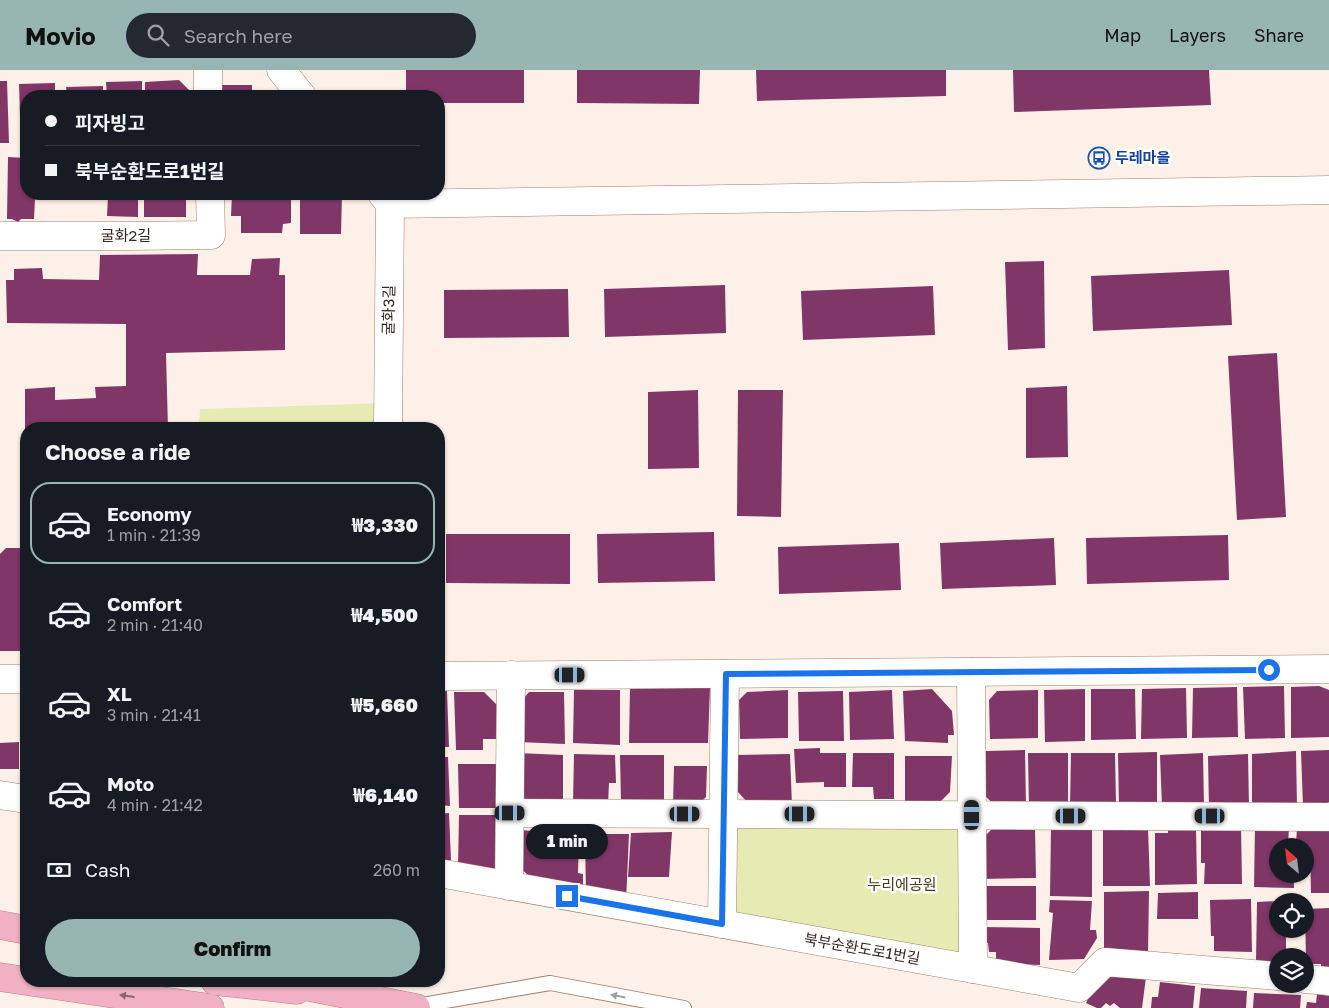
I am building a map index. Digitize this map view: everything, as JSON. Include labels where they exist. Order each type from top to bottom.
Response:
[{"type":"highway","points":[[0,925],[20,929]]},
{"type":"highway","points":[[0,976],[20,975]]},
{"type":"highway","points":[[0,976],[20,979]]},
{"type":"highway","points":[[72,987],[210,1008]]},
{"type":"highway","points":[[271,987],[346,995]]},
{"type":"highway","points":[[308,987],[414,1008]]},
{"type":"street","points":[[208,70],[208,90]]},
{"type":"street","points":[[281,70],[297,90]]},
{"type":"street","points":[[445,198],[1329,190]]},
{"type":"street","name":"굴화2길","points":[[0,236],[211,234],[210,200]]},
{"type":"street","name":"굴화3길","points":[[386,200],[388,422]]},
{"type":"street","points":[[445,676],[1329,669]]},
{"type":"street","points":[[971,672],[973,969]]},
{"type":"street","points":[[722,924],[726,674]]},
{"type":"street","points":[[508,886],[511,675]]},
{"type":"street","points":[[0,679],[20,678]]},
{"type":"street","points":[[0,795],[20,799]]},
{"type":"street","points":[[510,813],[1329,817]]},
{"type":"street","name":"북부순환도로1번길","points":[[445,874],[1079,988],[1105,962],[1269,975]]},
{"type":"street","points":[[1314,980],[1329,981]]},
{"type":"lane","points":[[414,1008],[550,983],[684,1008]]},
{"type":"green space","points":[[388,403],[388,422],[199,422],[200,409]]},
{"type":"green space","name":"누리에공원","points":[[723,814],[972,815],[973,969],[722,924]]},
{"type":"building","points":[[406,70],[524,70],[524,103],[445,103],[445,90],[406,90]]},
{"type":"building","points":[[577,70],[700,70],[699,104],[577,103]]},
{"type":"building","points":[[756,70],[946,70],[946,96],[757,101]]},
{"type":"building","points":[[1013,70],[1209,70],[1211,105],[1014,112]]},
{"type":"building","points":[[179,80],[189,90],[145,90],[145,82]]},
{"type":"building","points":[[0,81],[7,81],[9,143],[0,143]]},
{"type":"building","points":[[142,81],[142,90],[107,90],[106,82]]},
{"type":"building","points":[[55,83],[55,90],[20,90],[20,115],[19,84]]},
{"type":"building","points":[[217,85],[252,85],[252,90],[217,90]]},
{"type":"building","points":[[103,86],[103,90],[66,90],[66,87]]},
{"type":"building","points":[[8,157],[20,158],[20,200],[35,200],[34,219],[21,219],[18,222],[7,219]]},
{"type":"building","points":[[108,200],[138,200],[138,217],[107,216]]},
{"type":"building","points":[[144,200],[186,200],[186,217],[144,217]]},
{"type":"building","points":[[232,200],[291,200],[291,223],[283,224],[282,233],[241,233],[241,216],[231,216]]},
{"type":"building","points":[[300,200],[342,200],[341,234],[300,234]]},
{"type":"building","points":[[198,254],[197,275],[250,275],[252,259],[280,258],[279,275],[285,275],[285,350],[166,353],[168,422],[25,422],[25,389],[55,387],[55,400],[96,398],[95,387],[126,386],[126,324],[7,323],[6,280],[14,280],[14,269],[42,268],[43,279],[99,280],[100,255]]},
{"type":"building","points":[[1044,261],[1045,348],[1008,350],[1005,262]]},
{"type":"building","points":[[1229,270],[1232,325],[1093,331],[1091,276]]},
{"type":"building","points":[[725,285],[726,333],[605,337],[604,289]]},
{"type":"building","points":[[933,286],[935,335],[803,340],[801,291]]},
{"type":"building","points":[[568,289],[569,337],[444,338],[444,290]]},
{"type":"building","points":[[1277,353],[1286,517],[1237,520],[1228,356]]},
{"type":"building","points":[[1067,386],[1068,457],[1026,458],[1026,388]]},
{"type":"building","points":[[698,390],[699,468],[648,469],[648,392]]},
{"type":"building","points":[[738,390],[783,390],[781,517],[737,516]]},
{"type":"building","points":[[714,532],[715,581],[598,583],[597,534]]},
{"type":"building","points":[[446,534],[570,534],[570,584],[446,583]]},
{"type":"building","points":[[1228,535],[1229,580],[1087,584],[1086,538]]},
{"type":"building","points":[[1054,538],[1056,585],[942,589],[940,543]]},
{"type":"building","points":[[899,543],[901,590],[779,594],[778,547]]},
{"type":"building","points":[[6,548],[20,548],[20,651],[0,651],[0,554]]},
{"type":"building","points":[[1284,686],[1285,738],[1245,739],[1243,687]]},
{"type":"building","points":[[1319,686],[1329,690],[1329,737],[1291,738],[1291,687]]},
{"type":"building","points":[[710,687],[708,743],[629,743],[630,688]]},
{"type":"building","points":[[1237,687],[1238,737],[1192,738],[1193,688]]},
{"type":"building","points":[[1186,688],[1187,738],[1141,739],[1142,689]]},
{"type":"building","points":[[932,689],[952,711],[954,735],[948,735],[948,743],[905,741],[903,691]]},
{"type":"building","points":[[1085,689],[1085,741],[1045,742],[1044,690]]},
{"type":"building","points":[[1091,689],[1135,689],[1136,739],[1091,740]]},
{"type":"building","points":[[574,690],[620,690],[620,745],[573,743]]},
{"type":"building","points":[[788,690],[788,738],[740,739],[739,700],[747,692]]},
{"type":"building","points":[[892,690],[894,739],[850,740],[849,692]]},
{"type":"building","points":[[1038,690],[1038,738],[990,739],[989,700],[997,691]]},
{"type":"building","points":[[445,691],[447,691],[449,747],[445,747]]},
{"type":"building","points":[[843,691],[844,741],[799,741],[798,692]]},
{"type":"building","points":[[454,692],[484,692],[501,709],[501,739],[483,739],[483,750],[456,750]]},
{"type":"building","points":[[529,692],[564,692],[565,744],[518,742],[518,705]]},
{"type":"building","points":[[19,742],[19,769],[0,769],[0,743]]},
{"type":"building","points":[[820,748],[820,753],[846,753],[846,787],[824,787],[824,782],[796,783],[794,749]]},
{"type":"building","points":[[1025,750],[1026,807],[998,808],[985,796],[986,751]]},
{"type":"building","points":[[1329,750],[1329,802],[1303,806],[1301,751]]},
{"type":"building","points":[[1296,751],[1297,807],[1252,808],[1252,754]]},
{"type":"building","points":[[1157,752],[1157,806],[1119,806],[1118,753]]},
{"type":"building","points":[[518,753],[563,755],[563,804],[528,805],[516,792]]},
{"type":"building","points":[[853,753],[894,753],[894,799],[874,799],[873,787],[852,787]]},
{"type":"building","points":[[1028,753],[1068,753],[1068,807],[1029,807]]},
{"type":"building","points":[[1071,753],[1115,753],[1116,806],[1070,806]]},
{"type":"building","points":[[1203,753],[1204,807],[1162,807],[1160,755]]},
{"type":"building","points":[[574,754],[615,755],[616,783],[609,783],[608,804],[573,804]]},
{"type":"building","points":[[790,754],[792,806],[750,805],[737,791],[736,755]]},
{"type":"building","points":[[1248,754],[1249,807],[1209,808],[1208,756]]},
{"type":"building","points":[[620,755],[664,755],[664,800],[621,801]]},
{"type":"building","points":[[905,756],[952,756],[950,792],[940,802],[905,801]]},
{"type":"building","points":[[445,757],[448,757],[450,806],[445,806]]},
{"type":"building","points":[[458,764],[499,764],[500,808],[459,808]]},
{"type":"building","points":[[674,766],[707,766],[706,797],[698,805],[673,805]]},
{"type":"building","points":[[445,813],[449,813],[451,860],[445,860]]},
{"type":"building","points":[[459,815],[499,815],[500,869],[458,869]]},
{"type":"building","points":[[1241,826],[1242,884],[1204,884],[1205,863],[1201,863],[1201,827]]},
{"type":"building","points":[[1255,826],[1289,827],[1288,838],[1269,838],[1269,883],[1294,883],[1294,888],[1254,887]]},
{"type":"building","points":[[1297,826],[1329,826],[1329,893],[1311,893],[1311,883],[1314,883],[1314,838],[1296,838]]},
{"type":"building","points":[[1168,827],[1196,827],[1197,884],[1155,885],[1155,833],[1168,833]]},
{"type":"building","points":[[1092,828],[1092,897],[1050,896],[1051,829]]},
{"type":"building","points":[[1103,828],[1148,828],[1150,886],[1103,886]]},
{"type":"building","points":[[992,829],[1035,829],[1036,878],[981,879],[980,841]]},
{"type":"building","points":[[521,830],[579,835],[578,873],[583,874],[583,894],[540,885],[521,869]]},
{"type":"building","points":[[672,832],[669,877],[628,877],[631,833]]},
{"type":"building","points":[[585,834],[629,834],[626,902],[586,895]]},
{"type":"building","points":[[982,886],[1036,886],[1036,920],[983,920]]},
{"type":"building","points":[[1149,891],[1148,953],[1104,950],[1104,892]]},
{"type":"building","points":[[1198,892],[1198,919],[1157,919],[1158,893]]},
{"type":"building","points":[[1251,899],[1252,952],[1214,951],[1214,936],[1211,936],[1210,900]]},
{"type":"building","points":[[1050,900],[1092,901],[1090,930],[1096,930],[1097,938],[1084,959],[1049,960],[1053,913],[1049,912]]},
{"type":"building","points":[[1269,901],[1269,938],[1286,938],[1286,948],[1269,948],[1269,962],[1256,961],[1257,902]]},
{"type":"building","points":[[1329,908],[1329,968],[1321,968],[1321,964],[1314,964],[1314,948],[1306,948],[1306,938],[1314,938],[1314,909]]},
{"type":"building","points":[[982,927],[1040,928],[1040,965],[996,963],[996,952],[989,952],[988,943],[982,943]]},
{"type":"building","points":[[1114,973],[1146,977],[1142,1008],[1120,1008],[1114,1003],[1110,1006],[1106,1003],[1101,1008],[1097,1008],[1086,1003],[1097,979]]},
{"type":"building","points":[[1160,982],[1195,986],[1193,1008],[1151,1008],[1152,997],[1158,997]]},
{"type":"building","points":[[1201,988],[1247,991],[1246,1008],[1199,1008]]},
{"type":"building","points":[[1254,993],[1301,995],[1300,1008],[1253,1008]]},
{"type":"building","points":[[1317,994],[1329,996],[1329,1008],[1306,1008],[1307,1002],[1316,1003]]},
{"type":"place","name":"두레마을","points":[[1099,158]]},
{"type":"route","points":[[567,896],[722,924],[726,674],[1269,670]]}]
